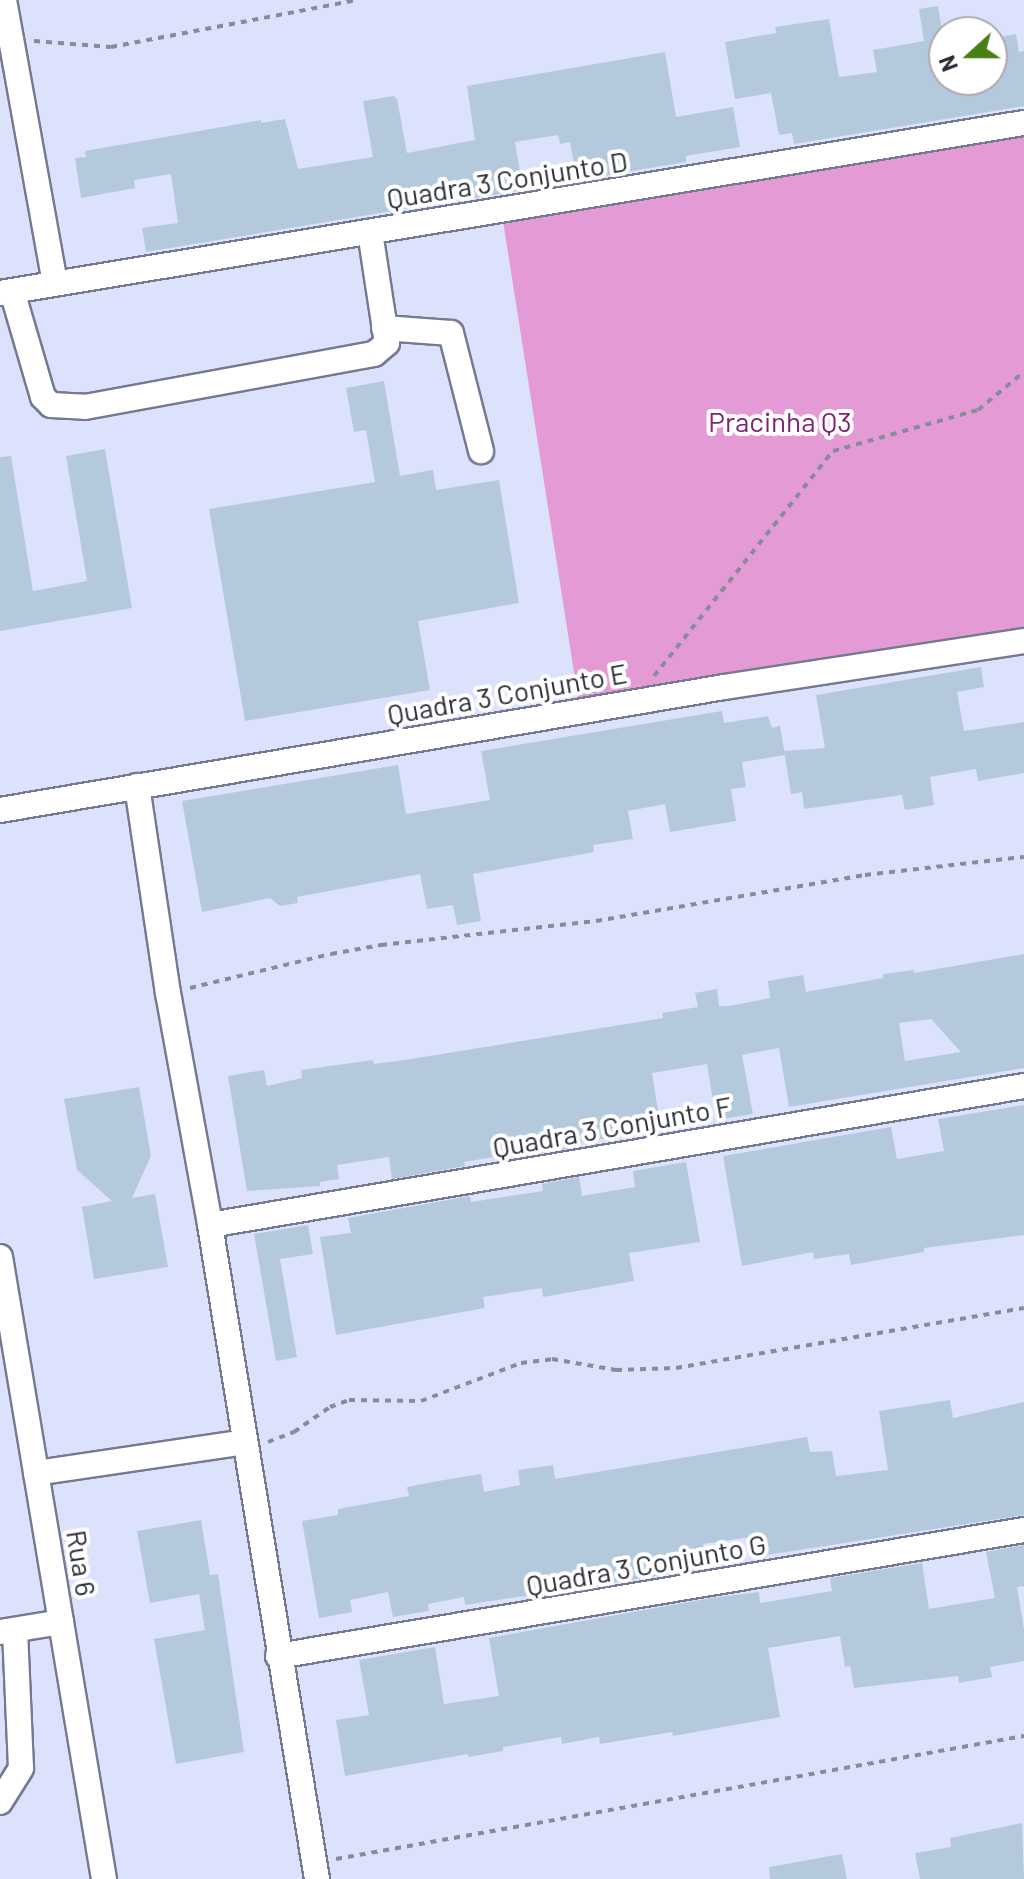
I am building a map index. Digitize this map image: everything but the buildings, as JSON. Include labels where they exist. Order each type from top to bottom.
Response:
[{"type":"street","points":[[4,0],[55,283]]},
{"type":"street","name":"Quadra 3 Conjunto D","points":[[6,292],[1024,123]]},
{"type":"street","points":[[6,292],[43,397],[51,405],[69,408],[374,354],[387,343],[370,232]]},
{"type":"street","points":[[384,328],[451,333],[481,451]]},
{"type":"street","name":"Quadra 3 Conjunto E","points":[[0,810],[633,702],[1024,641]]},
{"type":"street","points":[[137,786],[168,993],[210,1225],[315,1871]]},
{"type":"street","name":"Quadra 3 Conjunto F","points":[[210,1225],[1024,1086]]},
{"type":"street","name":"Rua 6","points":[[0,1257],[104,1879]]},
{"type":"street","points":[[36,1473],[245,1442]]},
{"type":"street","name":"Quadra 3 Conjunto G","points":[[278,1656],[1024,1530]]},
{"type":"street","points":[[0,1802],[21,1768],[8,1631],[61,1622]]},
{"type":"path","points":[[11,39],[111,47],[357,0]]},
{"type":"path","points":[[633,702],[833,451],[978,410],[1024,372]]},
{"type":"path","points":[[168,993],[381,945],[596,921],[865,875],[1024,857]]},
{"type":"path","points":[[245,1442],[272,1442],[349,1400],[421,1401],[521,1363],[552,1359],[616,1370],[676,1368],[1024,1308]]},
{"type":"path","points":[[315,1871],[1024,1736]]},
{"type":"green space","name":"Pracinha Q3","points":[[1024,133],[1024,629],[579,704],[503,221]]}]
